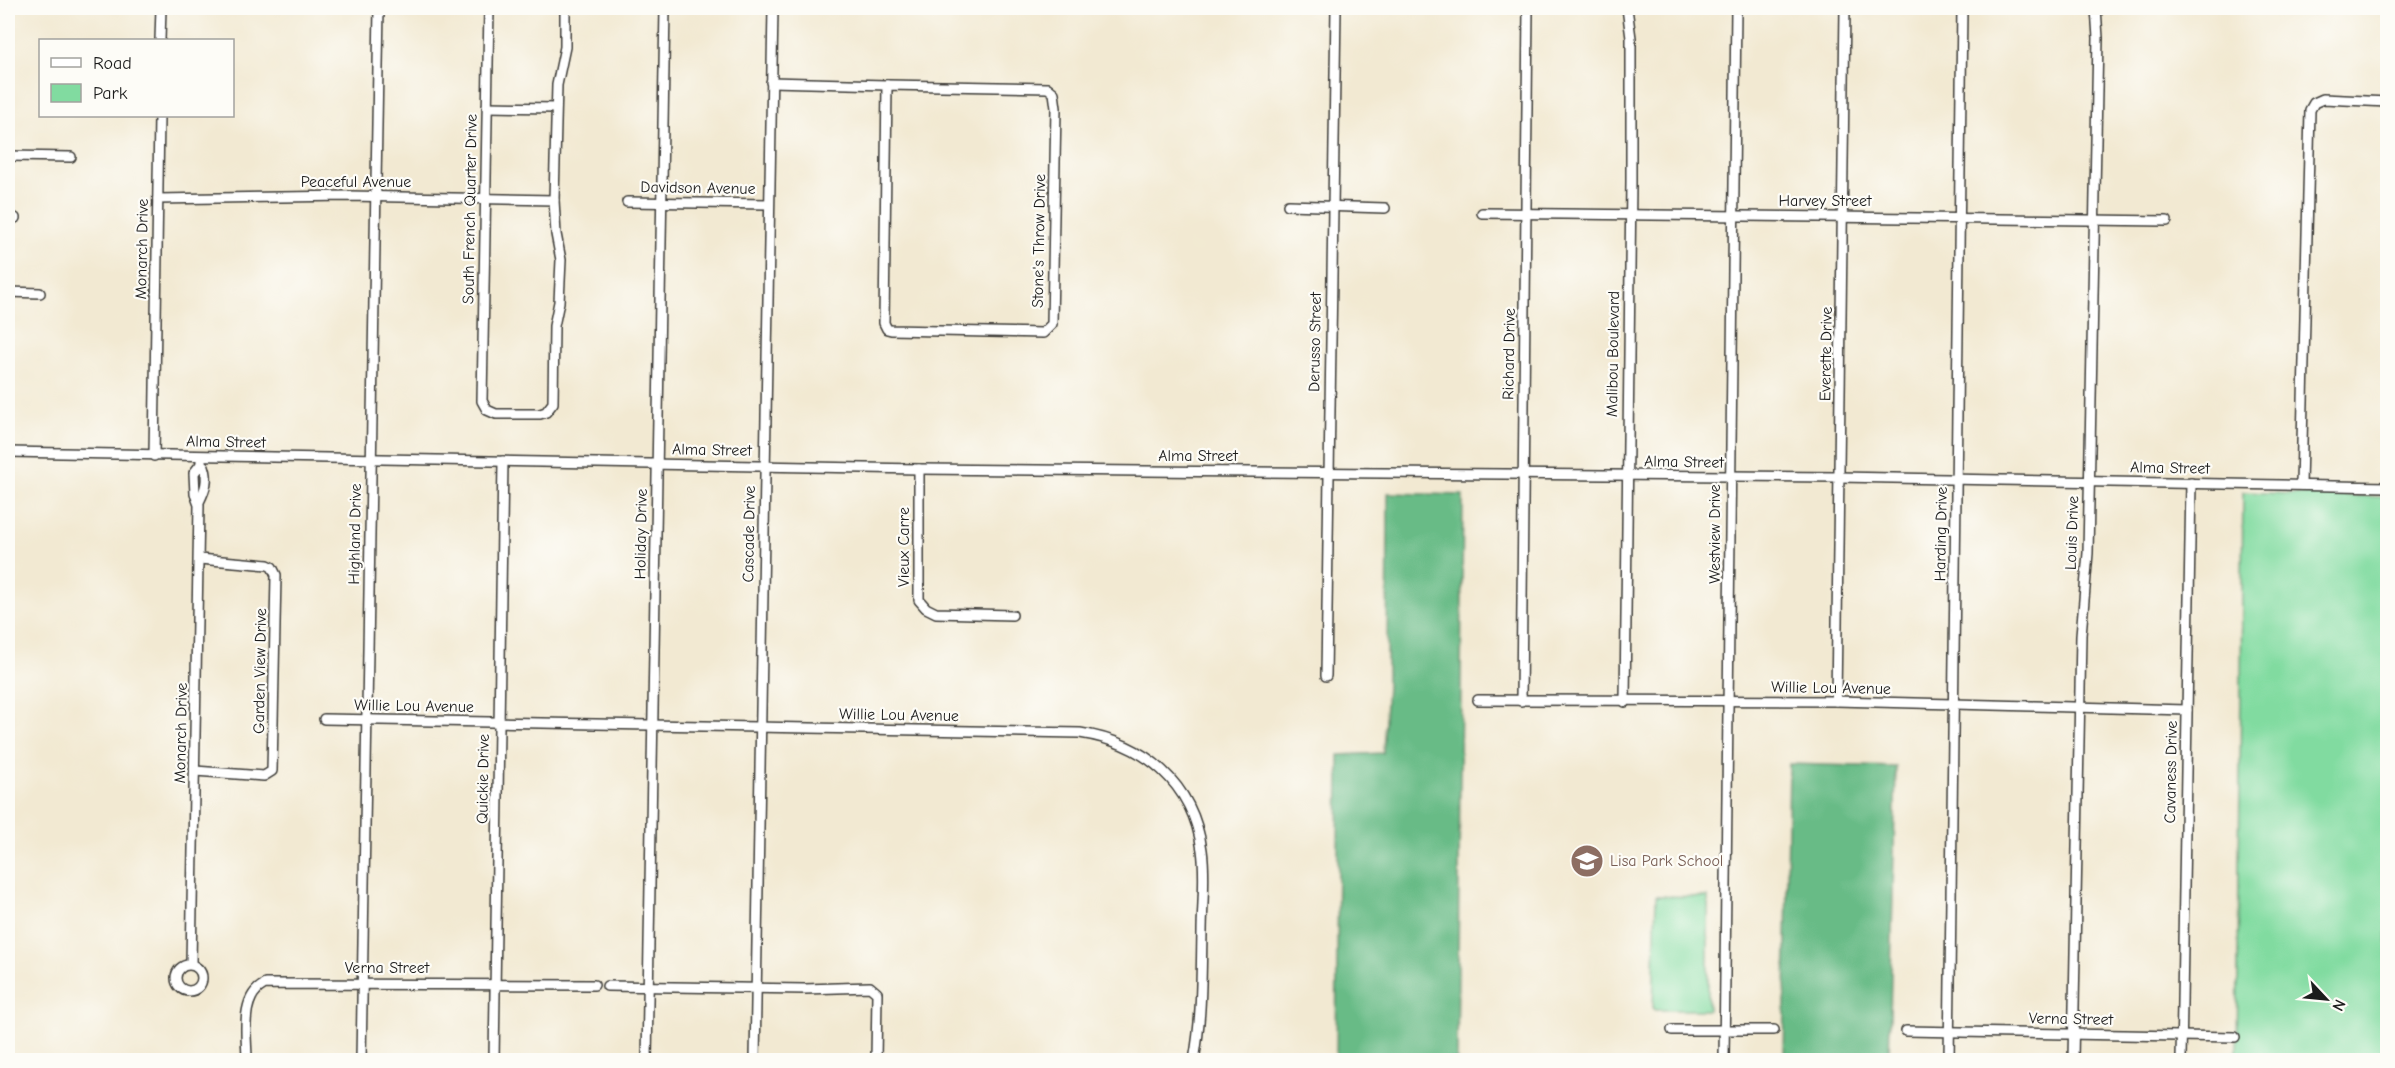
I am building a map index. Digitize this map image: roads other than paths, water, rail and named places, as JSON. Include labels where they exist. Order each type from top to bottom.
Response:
[{"type":"street","points":[[160,39],[161,8]]},
{"type":"street","name":"Highland Drive","points":[[361,1060],[379,8]]},
{"type":"street","name":"South French Quarter Drive","points":[[489,8],[482,401],[487,410],[496,414],[540,414],[546,412],[553,403],[554,326],[559,302],[561,261],[556,234],[554,200]]},
{"type":"street","points":[[554,200],[556,85],[565,47],[565,8]]},
{"type":"street","name":"Holiday Drive","points":[[647,1060],[665,8]]},
{"type":"street","name":"Cascade Drive","points":[[755,1060],[772,8]]},
{"type":"street","name":"Derusso Street","points":[[1326,676],[1336,8]]},
{"type":"street","name":"Richard Drive","points":[[1521,701],[1527,8]]},
{"type":"street","name":"Malibou Boulevard","points":[[1625,702],[1631,38],[1627,8]]},
{"type":"street","name":"Westview Drive","points":[[1724,1060],[1736,8]]},
{"type":"street","name":"Everette Drive","points":[[1836,701],[1845,8]]},
{"type":"street","name":"Harding Drive","points":[[1949,1060],[1962,8]]},
{"type":"street","name":"Louis Drive","points":[[2073,1060],[2082,605],[2088,553],[2098,38],[2096,8]]},
{"type":"street","name":"Stone's Throw Drive","points":[[771,82],[1048,88],[1054,93],[1056,108],[1052,324],[1043,333],[886,328],[884,324],[887,85]]},
{"type":"street","points":[[2301,485],[2309,113],[2314,103],[2323,99],[2388,102]]},
{"type":"street","points":[[487,107],[556,108]]},
{"type":"street","name":"Monarch Drive","points":[[154,456],[159,117]]},
{"type":"street","points":[[8,156],[71,158]]},
{"type":"street","name":"Peaceful Avenue","points":[[158,199],[376,197],[554,200]]},
{"type":"street","name":"Davidson Avenue","points":[[627,202],[769,204]]},
{"type":"street","points":[[1288,205],[1385,208]]},
{"type":"street","name":"Harvey Street","points":[[1482,213],[2167,221]]},
{"type":"street","points":[[8,292],[40,293]]},
{"type":"street","name":"Alma Street","points":[[8,452],[154,456],[201,460],[503,461],[919,469],[1839,477],[2388,487]]},
{"type":"street","name":"Monarch Drive","points":[[191,964],[199,559],[199,502],[195,494],[194,472],[201,460]]},
{"type":"street","name":"Quickie Drive","points":[[494,1060],[503,461]]},
{"type":"street","name":"Vieux Carre","points":[[919,469],[919,600],[926,608],[936,613],[1012,615]]},
{"type":"street","name":"Cavaness Drive","points":[[2181,1060],[2185,710],[2191,483]]},
{"type":"street","name":"Garden View Drive","points":[[195,771],[264,776],[272,771],[276,587],[276,572],[268,565],[199,559]]},
{"type":"street","name":"Willie Lou Avenue","points":[[1478,700],[1836,701],[2185,710]]},
{"type":"street","name":"Willie Lou Avenue","points":[[324,719],[1080,734],[1116,741],[1147,757],[1171,779],[1188,803],[1202,845],[1201,992],[1194,1060]]},
{"type":"street","name":"Verna Street","points":[[247,1060],[248,1007],[251,995],[259,987],[273,983],[594,985]]},
{"type":"street","points":[[607,986],[870,987],[878,993],[876,1060]]},
{"type":"street","points":[[1672,1030],[1774,1030]]},
{"type":"street","name":"Verna Street","points":[[1906,1031],[2235,1037]]},
{"type":"place","name":"Lisa Park School","points":[[1587,861]]}]
